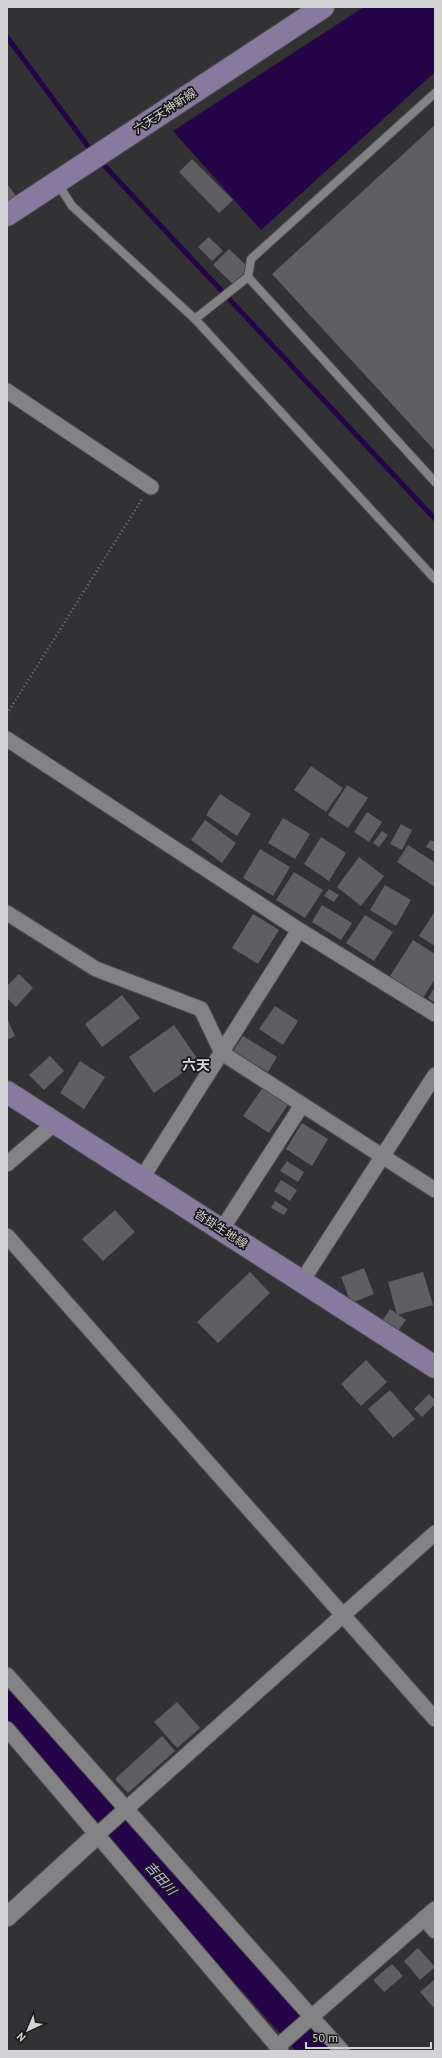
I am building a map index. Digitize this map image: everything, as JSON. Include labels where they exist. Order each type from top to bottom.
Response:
[{"type":"main road","name":"六天天神新線","points":[[7,215],[324,7]]},
{"type":"main road","name":"沓掛生地線","points":[[7,1092],[435,1367]]},
{"type":"street","points":[[7,390],[151,487]]},
{"type":"street","points":[[7,739],[299,930],[435,1014]]},
{"type":"street","points":[[7,914],[96,969],[201,1009],[222,1053],[435,1190]]},
{"type":"street","points":[[142,1178],[299,930]]},
{"type":"street","points":[[302,1281],[435,1075]]},
{"type":"street","points":[[222,1229],[302,1105]]},
{"type":"street","points":[[7,1164],[55,1123]]},
{"type":"street","points":[[7,1236],[435,1718]]},
{"type":"street","points":[[7,1917],[126,1808],[435,1533]]},
{"type":"street","points":[[7,1675],[342,2051]]},
{"type":"street","points":[[7,1729],[98,1834],[279,2049],[311,2016],[430,1914],[435,1931]]},
{"type":"lane","points":[[194,319],[248,277],[251,259],[435,93]]},
{"type":"lane","points":[[57,182],[72,206],[194,319],[435,579]]},
{"type":"lane","points":[[248,277],[435,482]]},
{"type":"path","points":[[7,714],[151,487]]},
{"type":"shaded area","points":[[364,7],[433,7],[435,9],[435,72],[261,230],[173,131]]},
{"type":"building","points":[[435,125],[435,451],[272,274]]},
{"type":"building","points":[[192,159],[233,200],[219,213],[179,172]]},
{"type":"building","points":[[8,185],[16,196],[7,202],[7,186]]},
{"type":"building","points":[[209,237],[223,251],[212,261],[198,247]]},
{"type":"building","points":[[229,249],[249,268],[233,284],[213,265]]},
{"type":"building","points":[[311,766],[343,788],[326,812],[294,790]]},
{"type":"building","points":[[347,785],[368,798],[348,828],[328,815]]},
{"type":"building","points":[[220,794],[251,814],[237,836],[206,815]]},
{"type":"building","points":[[367,812],[382,822],[369,842],[354,832]]},
{"type":"building","points":[[283,818],[310,834],[295,859],[268,843]]},
{"type":"building","points":[[205,820],[236,843],[222,863],[191,840]]},
{"type":"building","points":[[401,824],[412,830],[402,850],[390,844]]},
{"type":"building","points":[[382,831],[388,835],[379,847],[373,843]]},
{"type":"building","points":[[321,837],[346,853],[329,881],[304,864]]},
{"type":"building","points":[[430,840],[435,842],[435,852],[426,847]]},
{"type":"building","points":[[408,845],[434,862],[435,860],[435,887],[397,862]]},
{"type":"building","points":[[260,849],[290,867],[273,896],[243,878]]},
{"type":"building","points":[[359,857],[384,876],[361,906],[337,887]]},
{"type":"building","points":[[294,872],[323,890],[305,918],[276,900]]},
{"type":"building","points":[[385,885],[411,900],[396,926],[370,910]]},
{"type":"building","points":[[329,889],[339,895],[334,902],[324,896]]},
{"type":"building","points":[[322,905],[352,923],[341,940],[312,922]]},
{"type":"building","points":[[435,911],[435,946],[419,936]]},
{"type":"building","points":[[253,914],[279,930],[258,964],[232,948]]},
{"type":"building","points":[[365,915],[393,932],[374,961],[346,943]]},
{"type":"building","points":[[413,940],[435,954],[435,979],[423,998],[390,976]]},
{"type":"building","points":[[19,974],[33,988],[16,1007],[7,998],[7,986]]},
{"type":"building","points":[[435,987],[435,1003],[428,998]]},
{"type":"building","points":[[122,995],[140,1018],[102,1047],[85,1024]]},
{"type":"building","points":[[275,1006],[298,1021],[283,1045],[259,1029]]},
{"type":"building","points":[[7,1018],[15,1036],[7,1040]]},
{"type":"building","points":[[174,1025],[199,1061],[154,1093],[129,1057]]},
{"type":"building","points":[[243,1036],[277,1057],[268,1072],[233,1051]]},
{"type":"building","points":[[50,1056],[64,1071],[44,1090],[29,1075]]},
{"type":"building","points":[[80,1061],[105,1077],[84,1109],[60,1093]]},
{"type":"building","points":[[264,1086],[289,1103],[269,1133],[243,1116]]},
{"type":"building","points":[[302,1123],[328,1139],[312,1166],[286,1149]]},
{"type":"building","points":[[287,1161],[304,1172],[298,1182],[280,1171]]},
{"type":"building","points":[[281,1180],[297,1190],[290,1201],[274,1191]]},
{"type":"building","points":[[275,1201],[288,1209],[284,1215],[271,1208]]},
{"type":"building","points":[[115,1210],[135,1232],[103,1261],[82,1239]]},
{"type":"building","points":[[364,1268],[374,1294],[351,1303],[341,1277]]},
{"type":"building","points":[[250,1272],[270,1293],[218,1343],[197,1322]]},
{"type":"building","points":[[423,1272],[433,1305],[397,1315],[388,1282]]},
{"type":"building","points":[[390,1309],[406,1320],[397,1332],[382,1321]]},
{"type":"building","points":[[366,1360],[387,1382],[361,1406],[341,1384]]},
{"type":"building","points":[[390,1390],[415,1419],[393,1438],[368,1409]]},
{"type":"building","points":[[429,1394],[435,1400],[435,1404],[422,1417],[414,1409]]},
{"type":"building","points":[[177,1702],[200,1728],[177,1748],[154,1722]]},
{"type":"building","points":[[162,1736],[175,1751],[128,1793],[115,1779]]},
{"type":"building","points":[[418,1948],[435,1967],[420,1980],[404,1961]]},
{"type":"building","points":[[392,1964],[403,1976],[384,1992],[373,1980]]},
{"type":"building","points":[[435,1979],[435,2009],[420,1992]]},
{"type":"waterway","points":[[7,37],[93,153]]},
{"type":"waterway","points":[[100,161],[435,519]]},
{"type":"waterway","name":"吉田川","points":[[7,1706],[316,2051]]},
{"type":"district","name":"六天","points":[[196,1065]]}]
